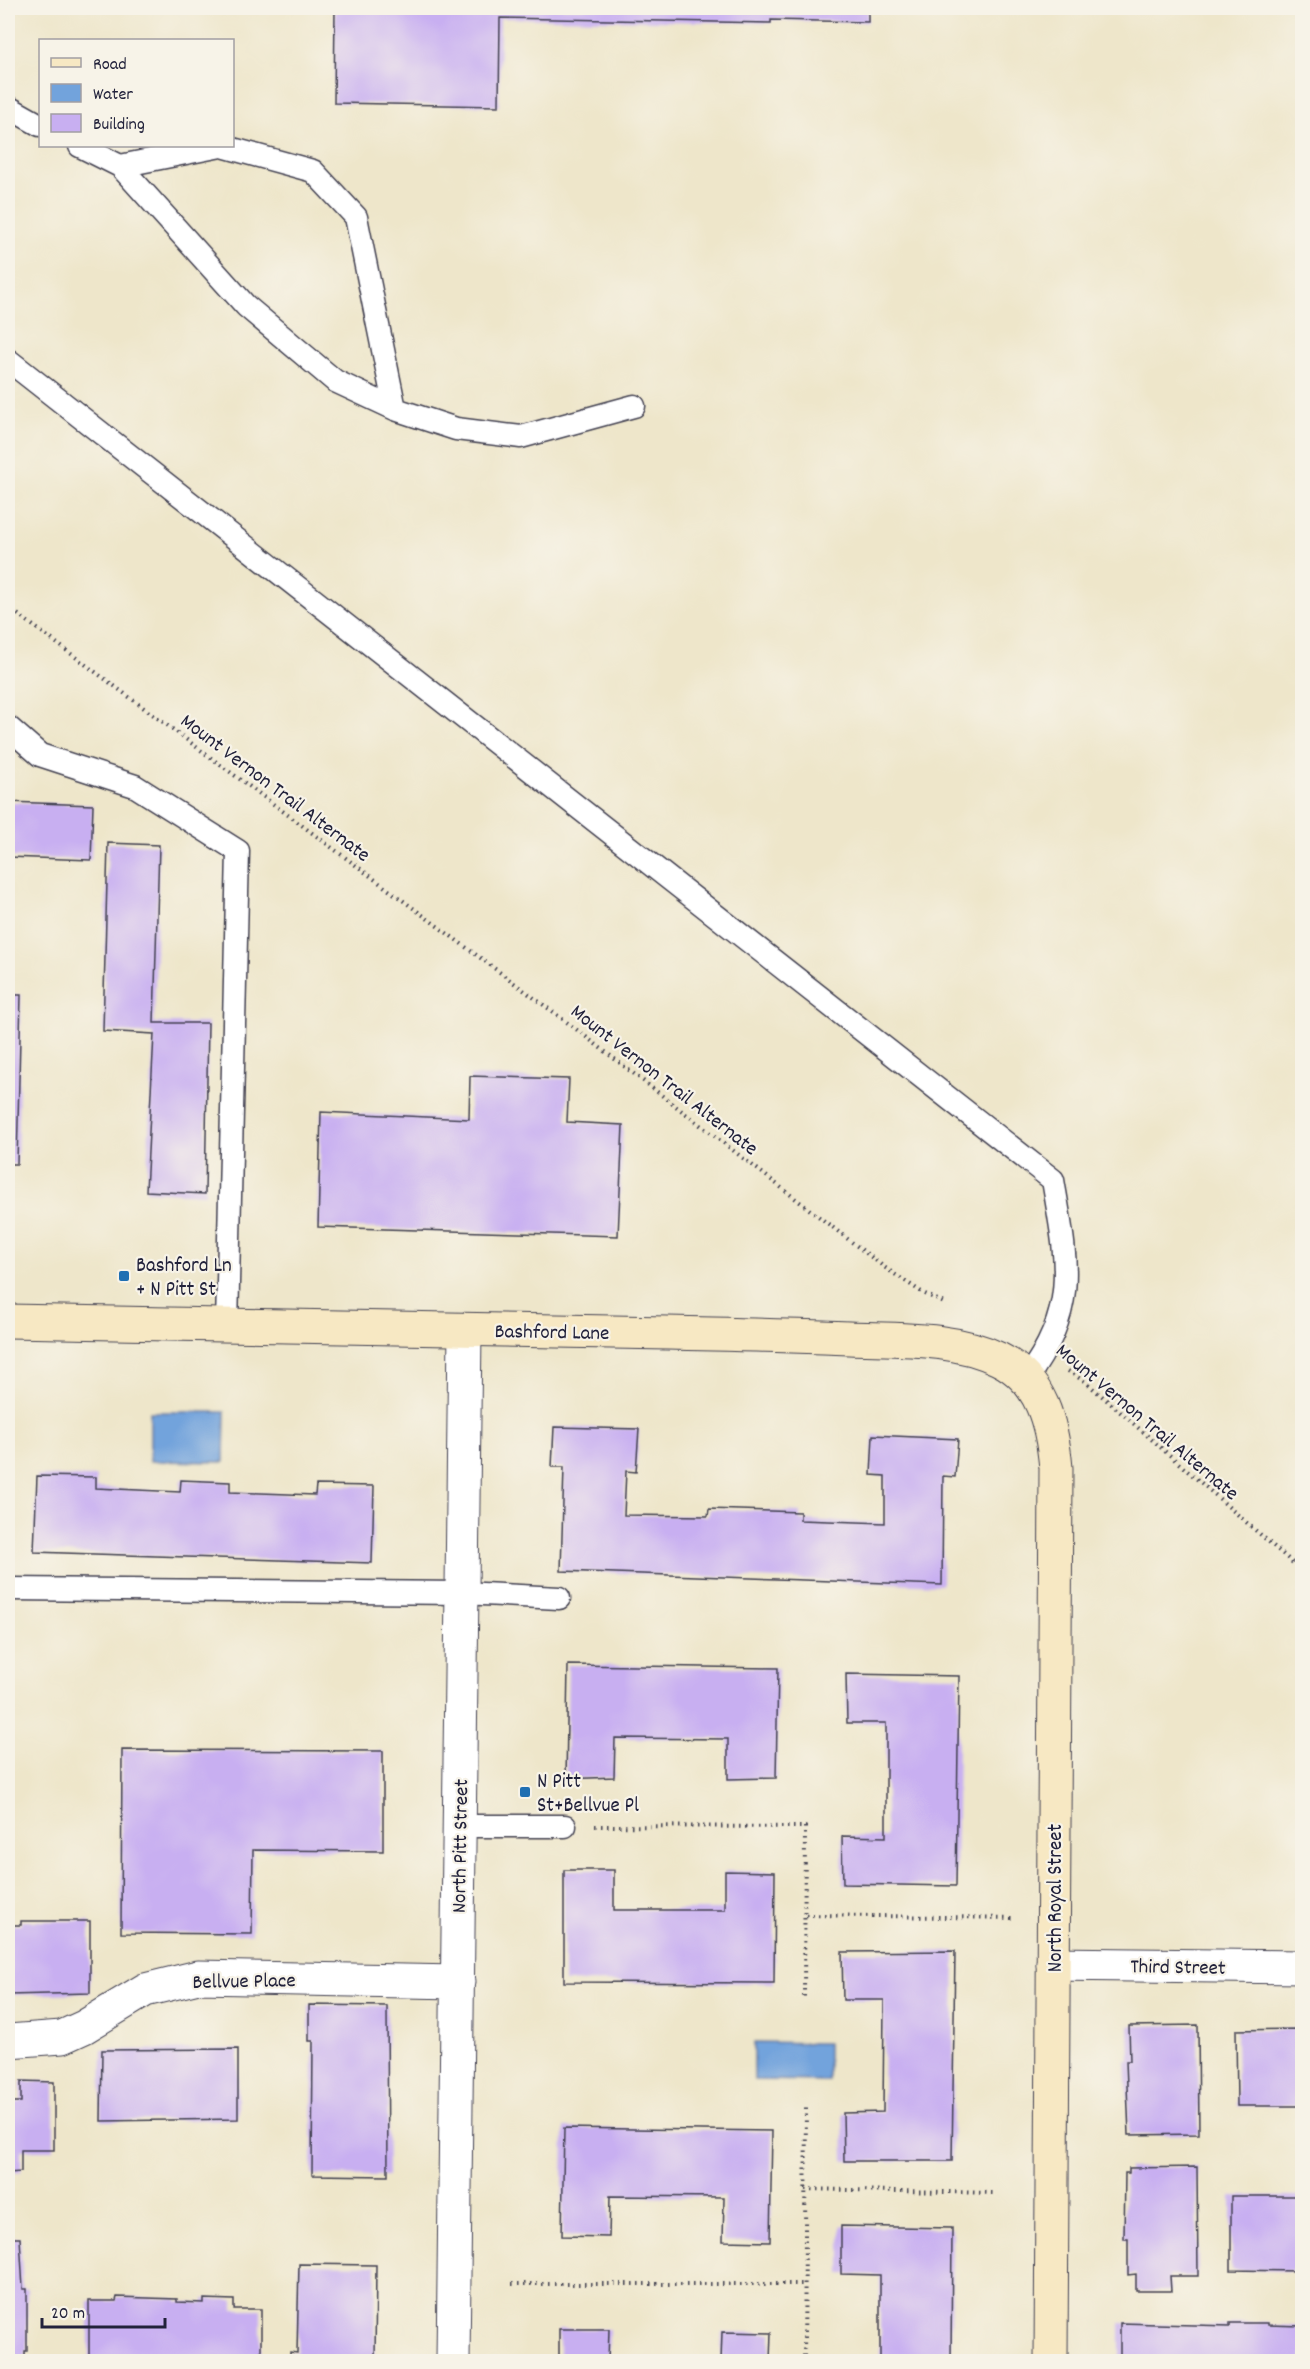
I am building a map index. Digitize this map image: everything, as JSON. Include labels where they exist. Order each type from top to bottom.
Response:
[{"type":"street","name":"Bashford Lane","points":[[8,1321],[760,1334],[925,1341],[978,1351],[1015,1368],[1035,1367],[1043,1405],[1053,1434]]},
{"type":"street","name":"North Pitt Street","points":[[453,2361],[465,1330]]},
{"type":"street","name":"North Royal Street","points":[[1051,2361],[1056,1468],[1053,1434]]},
{"type":"street","name":"Third Street","points":[[1053,1964],[1302,1967]]},
{"type":"street","name":"Bellvue Place","points":[[8,2041],[62,2037],[84,2027],[145,1990],[198,1977],[458,1982]]},
{"type":"lane","points":[[8,107],[39,123]]},
{"type":"lane","points":[[82,147],[120,166],[246,306],[335,381],[395,409],[456,429],[522,437],[634,406]]},
{"type":"lane","points":[[120,166],[216,147]]},
{"type":"lane","points":[[225,147],[313,171],[356,216],[395,409]]},
{"type":"lane","points":[[8,360],[1053,1180],[1066,1254],[1064,1300],[1057,1326],[1035,1367]]},
{"type":"lane","points":[[8,727],[40,755],[135,786],[238,851],[227,1326]]},
{"type":"lane","points":[[8,1589],[463,1593],[559,1598]]},
{"type":"lane","points":[[459,1826],[565,1826]]},
{"type":"path","name":"Mount Vernon Trail Alternate","points":[[8,608],[572,1026],[884,1267],[923,1293],[952,1306]]},
{"type":"path","name":"Mount Vernon Trail Alternate","points":[[1035,1367],[1086,1383],[1302,1571]]},
{"type":"path","points":[[565,1826],[805,1827],[804,1999]]},
{"type":"path","points":[[806,1915],[1054,1919]]},
{"type":"path","points":[[804,2361],[806,2107]]},
{"type":"path","points":[[805,2189],[993,2193]]},
{"type":"path","points":[[512,2284],[804,2284]]},
{"type":"water","points":[[150,1412],[225,1412],[224,1462],[150,1461]]},
{"type":"water","points":[[754,2042],[828,2043],[828,2081],[754,2080]]},
{"type":"building","points":[[335,8],[868,8],[868,22],[771,20],[771,23],[500,18],[499,106],[334,103]]},
{"type":"building","points":[[8,802],[93,805],[91,860],[8,857]]},
{"type":"building","points":[[108,843],[159,845],[154,1023],[208,1023],[205,1194],[146,1191],[154,1034],[103,1031]]},
{"type":"building","points":[[8,995],[21,995],[17,1164],[8,1164]]},
{"type":"building","points":[[470,1076],[569,1079],[567,1122],[623,1125],[618,1236],[318,1227],[321,1112],[469,1119]]},
{"type":"building","points":[[554,1427],[639,1429],[636,1472],[626,1471],[624,1515],[708,1516],[709,1509],[800,1512],[800,1520],[885,1523],[885,1476],[871,1475],[873,1435],[958,1439],[955,1477],[943,1476],[942,1585],[561,1571],[564,1467],[552,1467]]},
{"type":"building","points":[[37,1476],[96,1477],[96,1488],[180,1492],[181,1480],[230,1482],[230,1492],[315,1495],[316,1485],[374,1486],[372,1563],[34,1552]]},
{"type":"building","points":[[568,1665],[778,1668],[776,1778],[728,1779],[728,1739],[615,1738],[614,1777],[566,1779]]},
{"type":"building","points":[[846,1674],[959,1676],[956,1886],[843,1884],[842,1836],[886,1837],[886,1723],[847,1723]]},
{"type":"building","points":[[122,1750],[383,1751],[383,1851],[253,1850],[252,1934],[121,1933]]},
{"type":"building","points":[[564,1870],[614,1870],[614,1910],[725,1910],[725,1871],[775,1872],[774,1983],[564,1982]]},
{"type":"building","points":[[21,1921],[90,1921],[90,1993],[8,1995],[8,1925],[21,1925]]},
{"type":"building","points":[[955,1951],[952,2161],[844,2161],[843,2113],[883,2112],[884,2000],[843,2000],[842,1952]]},
{"type":"building","points":[[309,2005],[387,2006],[388,2176],[312,2175],[313,2041],[309,2041]]},
{"type":"building","points":[[1198,2025],[1199,2134],[1129,2135],[1126,2061],[1130,2061],[1129,2026]]},
{"type":"building","points":[[1302,2029],[1302,2106],[1237,2106],[1236,2030]]},
{"type":"building","points":[[238,2049],[238,2119],[101,2121],[102,2050]]},
{"type":"building","points":[[21,2081],[54,2082],[54,2150],[21,2150],[21,2172],[8,2173],[8,2102],[21,2102]]},
{"type":"building","points":[[564,2128],[772,2131],[770,2242],[723,2241],[724,2197],[610,2196],[609,2237],[562,2236]]},
{"type":"building","points":[[1197,2167],[1198,2276],[1170,2276],[1171,2291],[1136,2291],[1136,2274],[1128,2275],[1128,2239],[1124,2239],[1125,2173],[1129,2173],[1129,2168]]},
{"type":"building","points":[[1231,2196],[1302,2196],[1302,2271],[1231,2270]]},
{"type":"building","points":[[841,2226],[952,2228],[951,2361],[880,2361],[880,2275],[841,2274]]},
{"type":"building","points":[[8,2238],[20,2238],[23,2289],[27,2289],[25,2361],[8,2361]]},
{"type":"building","points":[[299,2264],[376,2265],[375,2361],[290,2361],[290,2352],[297,2353]]},
{"type":"building","points":[[117,2297],[177,2299],[177,2302],[204,2303],[204,2299],[234,2300],[234,2309],[261,2309],[261,2361],[89,2361],[89,2301],[116,2301]]},
{"type":"building","points":[[1120,2323],[1230,2326],[1230,2323],[1268,2323],[1268,2325],[1302,2326],[1302,2361],[1120,2361]]},
{"type":"building","points":[[559,2329],[609,2329],[608,2361],[559,2361]]},
{"type":"building","points":[[722,2332],[771,2333],[770,2361],[721,2361]]},
{"type":"place","name":"Bashford Ln + N Pitt St","points":[[124,1276]]},
{"type":"place","name":"N Pitt St+Bellvue Pl","points":[[525,1792]]}]
